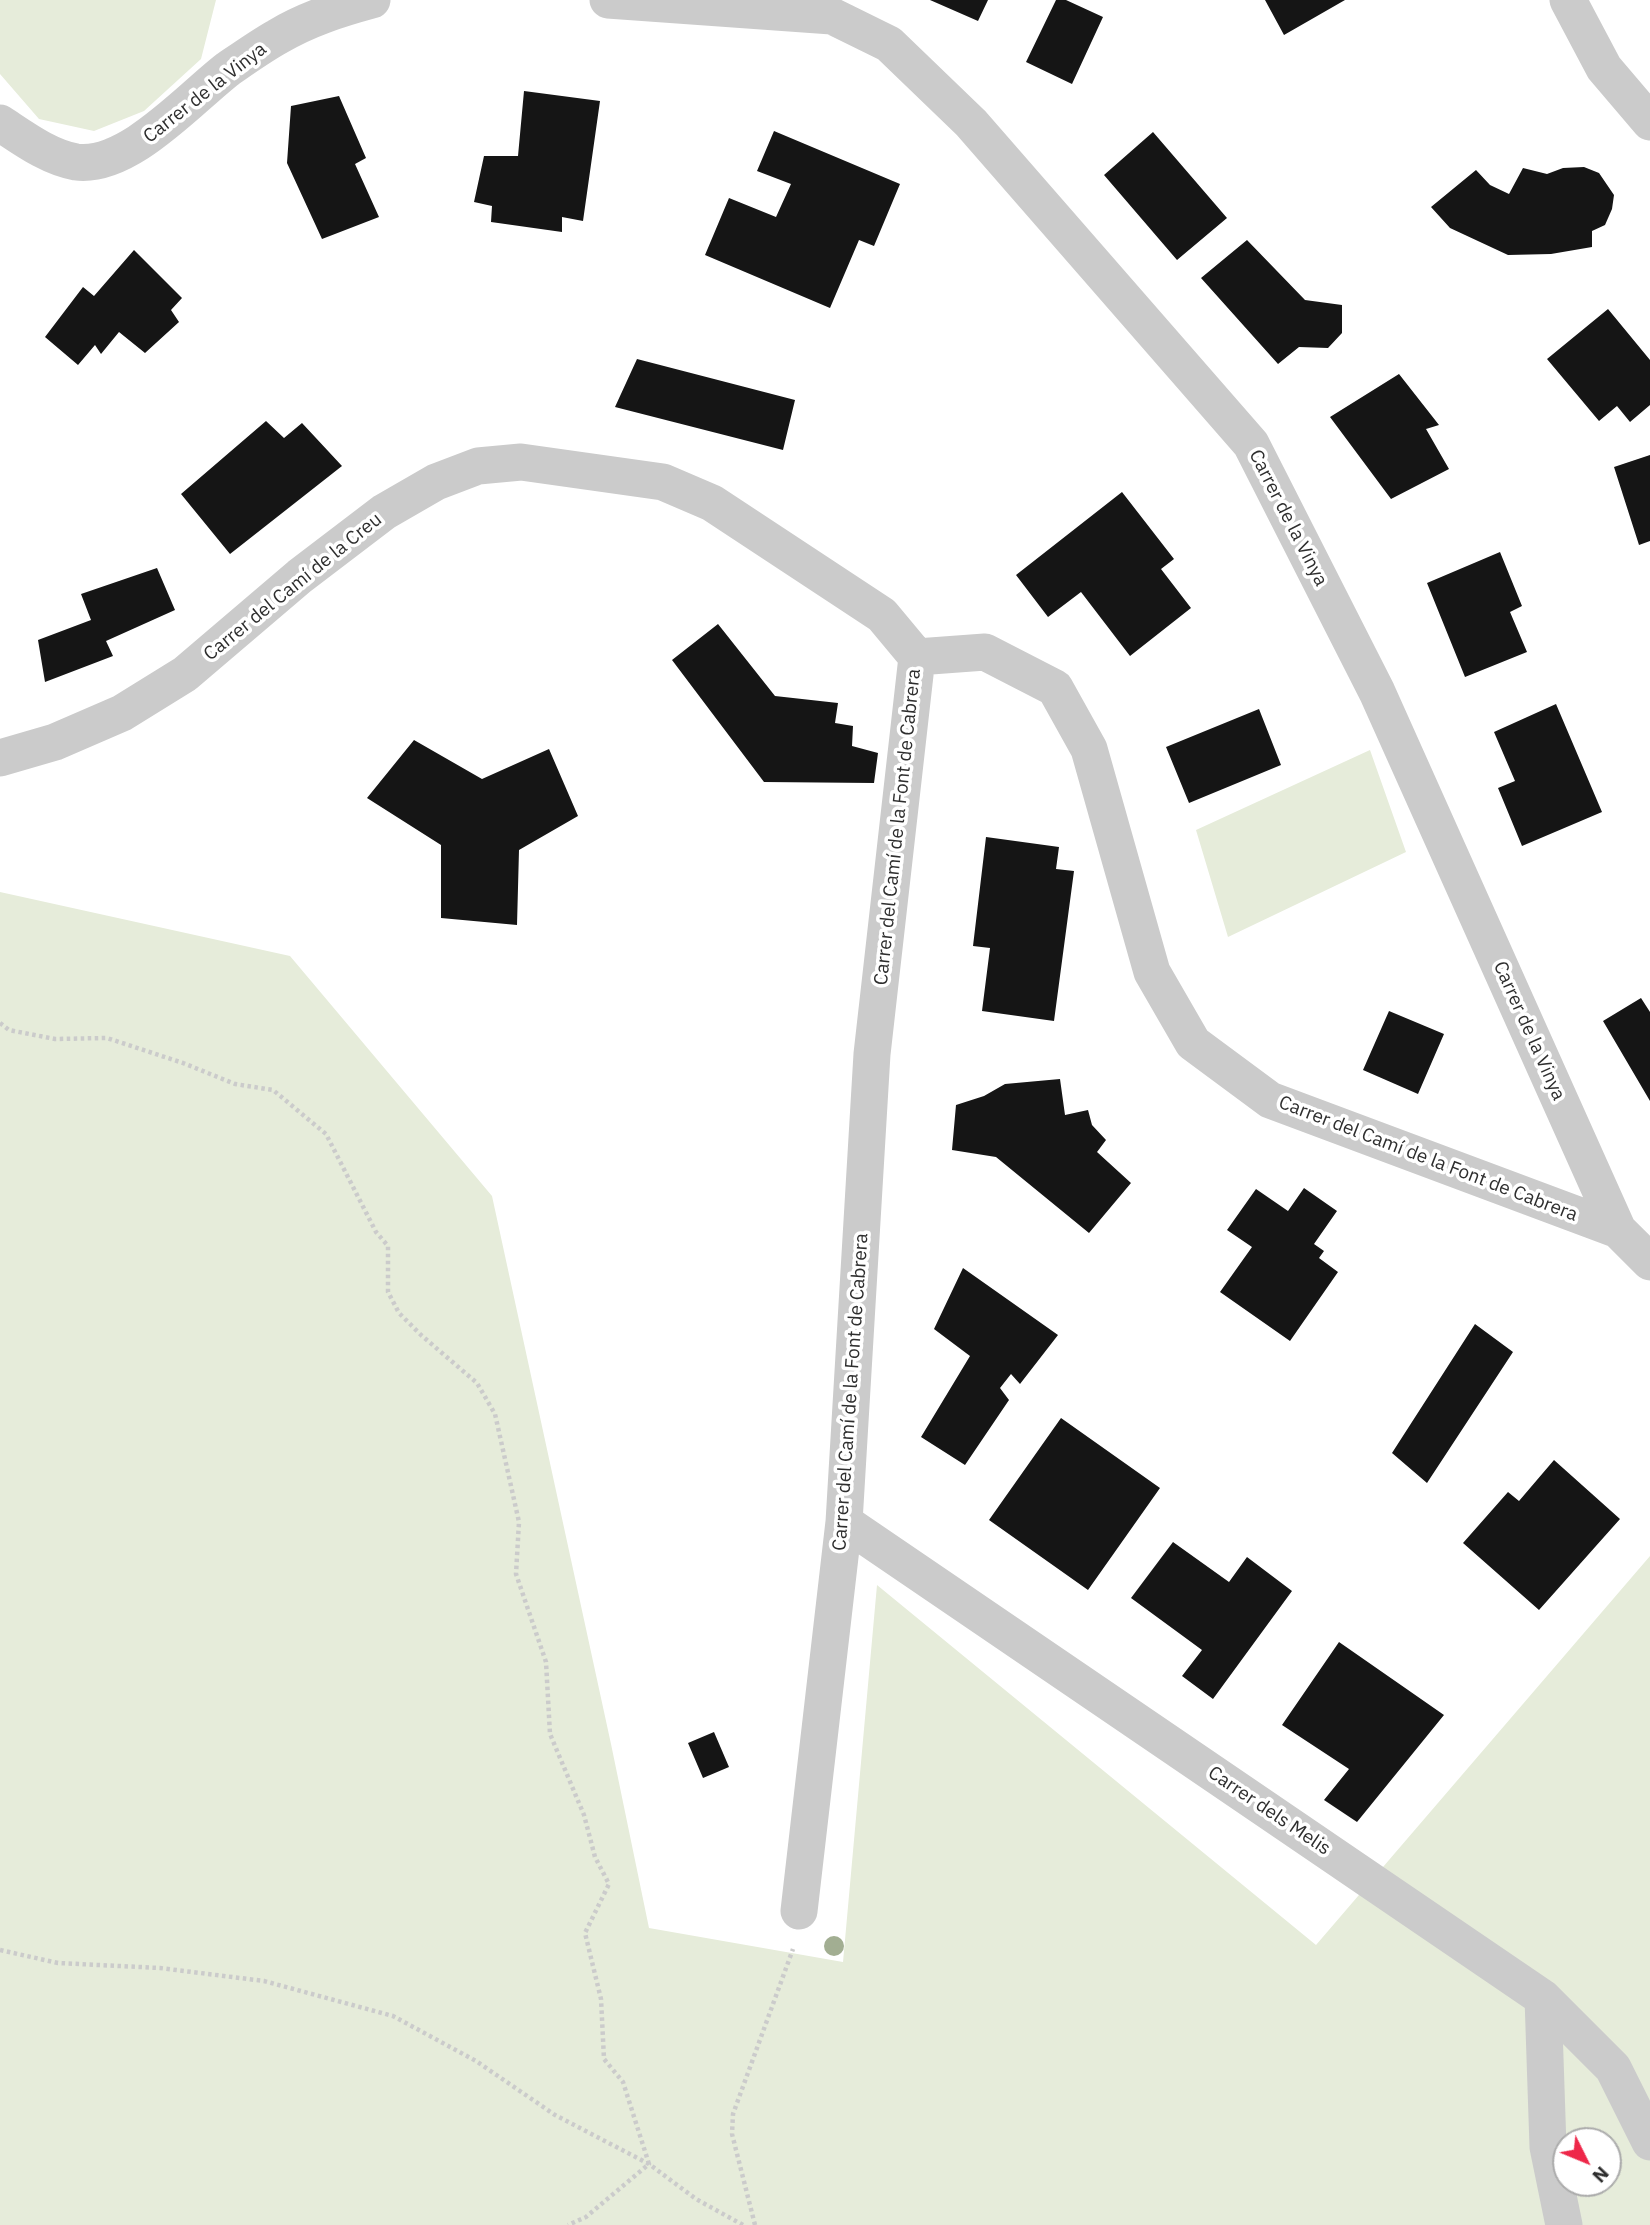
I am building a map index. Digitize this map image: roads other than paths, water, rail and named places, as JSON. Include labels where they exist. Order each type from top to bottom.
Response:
[{"type":"street","name":"Carrer de la Vinya","points":[[0,123],[37,147],[77,162],[110,158],[140,143],[229,68],[279,36],[327,12],[372,0]]},
{"type":"street","name":"Carrer de la Vinya","points":[[608,0],[832,16],[890,44],[971,123],[1251,444],[1377,692],[1618,1230]]},
{"type":"street","points":[[1568,0],[1604,68],[1650,122]]},
{"type":"street","name":"Carrer del Camí de la Creu","points":[[0,758],[55,742],[122,713],[185,674],[300,576],[384,512],[436,482],[478,466],[520,462],[663,482],[712,503],[882,615],[917,657]]},
{"type":"street","name":"Carrer del Camí de la Font de Cabrera","points":[[799,1911],[844,1522],[873,1054],[917,657],[985,652],[1055,688],[1089,749],[1152,972],[1193,1042],[1270,1100],[1618,1230],[1650,1262]]},
{"type":"street","name":"Carrer dels Melis","points":[[844,1522],[1543,1998],[1613,2068],[1650,2142]]},
{"type":"street","points":[[1543,1998],[1548,2147],[1564,2225]]}]
